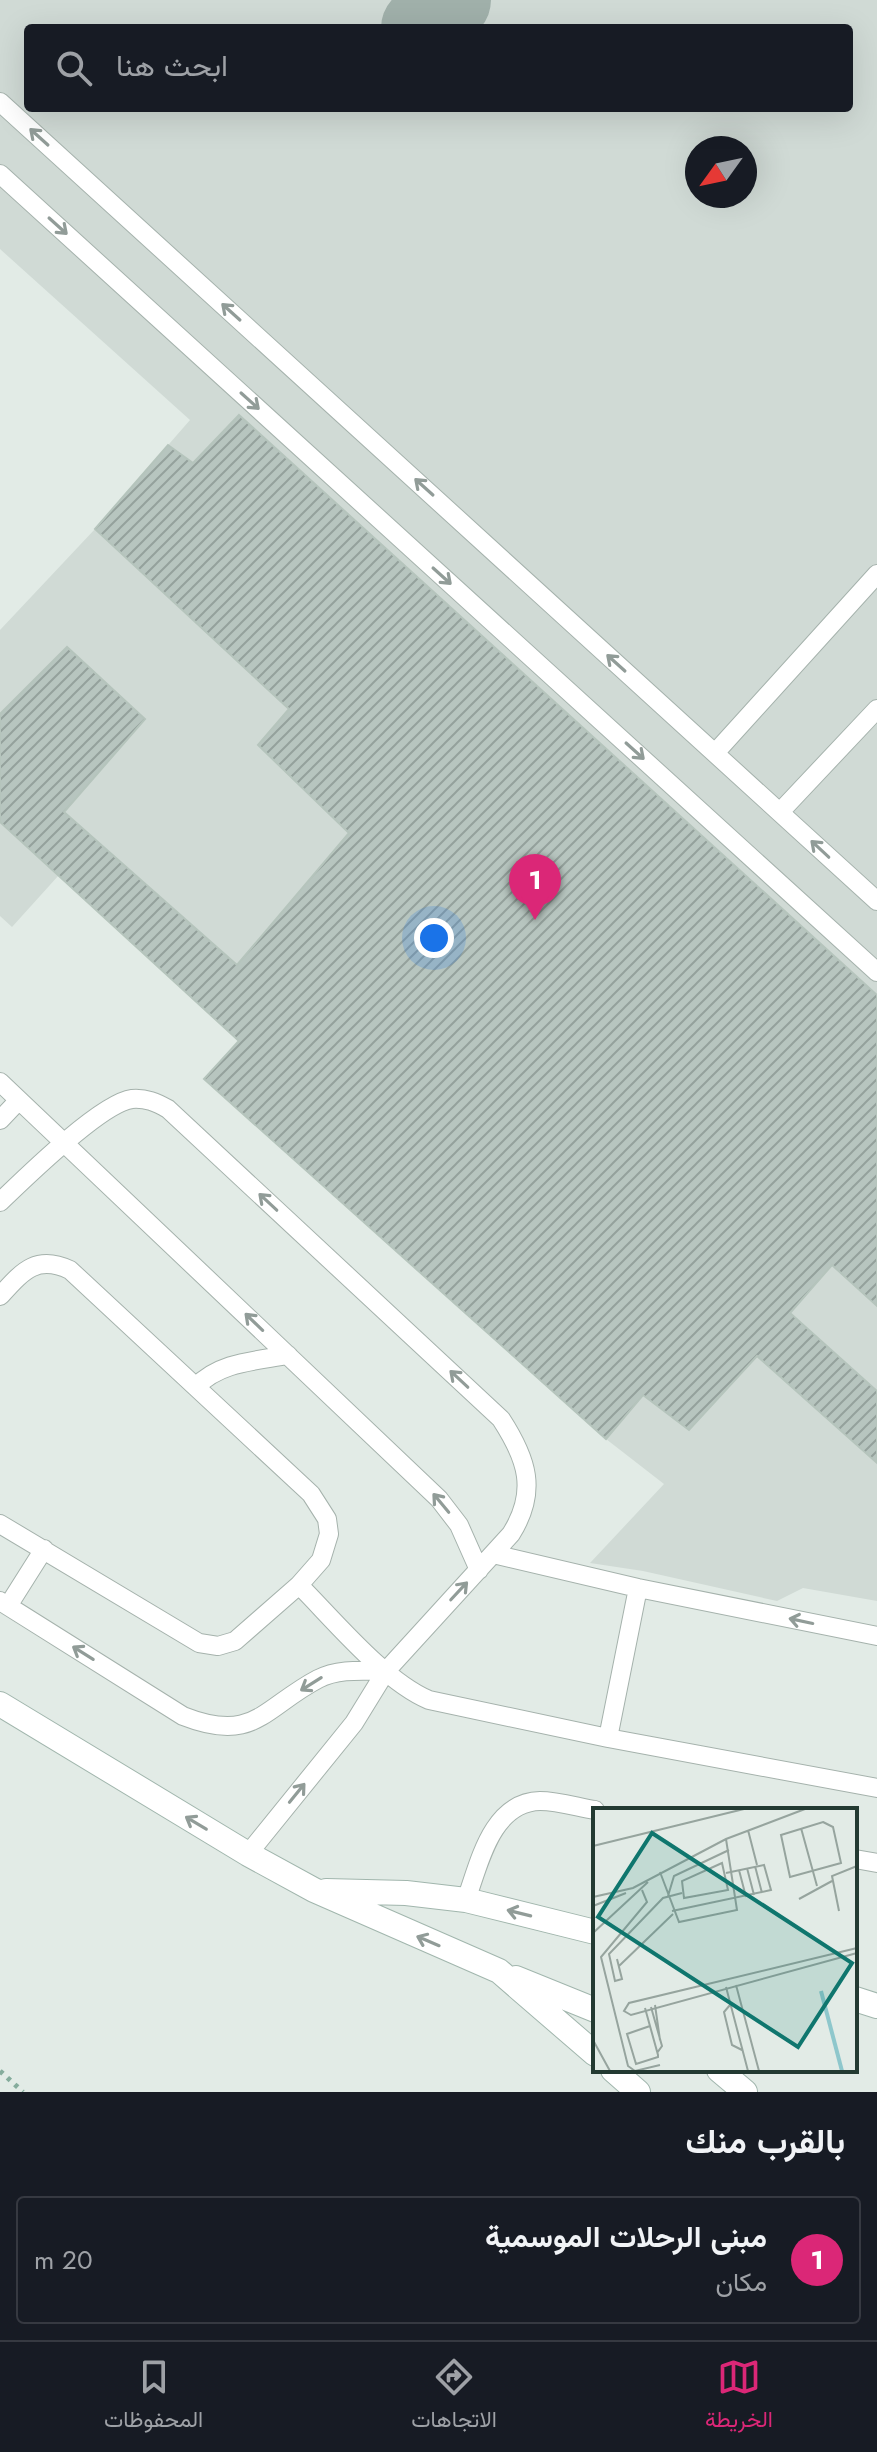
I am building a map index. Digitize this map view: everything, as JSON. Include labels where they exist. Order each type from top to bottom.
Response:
[{"type":"main road","points":[[0,1704],[248,1854],[314,1890],[593,2009]]},
{"type":"main road","points":[[314,1890],[406,1893],[466,1900],[593,1932]]},
{"type":"main road","points":[[499,1971],[593,2052]]},
{"type":"main road","points":[[857,2000],[877,2006]]},
{"type":"main road","points":[[615,2072],[638,2092]]},
{"type":"main road","points":[[721,2072],[745,2092]]},
{"type":"lane","points":[[0,102],[877,901]]},
{"type":"lane","points":[[0,174],[877,972]]},
{"type":"lane","points":[[715,753],[877,574]]},
{"type":"lane","points":[[780,812],[877,709]]},
{"type":"lane","points":[[0,1082],[439,1499],[459,1525],[479,1570]]},
{"type":"lane","points":[[0,1202],[64,1142],[117,1104],[130,1099],[156,1102],[168,1109],[501,1419],[522,1456],[527,1473],[523,1515],[479,1570],[386,1671],[354,1723],[248,1854]]},
{"type":"lane","points":[[0,1120],[19,1100]]},
{"type":"lane","points":[[0,1296],[31,1267],[56,1263],[70,1270],[311,1494],[321,1506],[329,1534],[321,1560],[299,1585],[235,1641],[227,1645],[208,1646],[0,1524]]},
{"type":"lane","points":[[196,1387],[224,1368],[288,1355]]},
{"type":"lane","points":[[44,1549],[4,1603],[183,1716],[206,1725],[234,1727],[254,1722],[320,1678],[341,1671],[386,1671]]},
{"type":"lane","points":[[493,1554],[638,1588],[877,1636]]},
{"type":"lane","points":[[299,1585],[386,1671],[416,1695],[429,1700],[608,1738],[877,1788]]},
{"type":"lane","points":[[608,1738],[638,1588]]},
{"type":"lane","points":[[466,1900],[488,1840],[496,1827],[520,1806],[536,1801],[593,1810]]},
{"type":"lane","points":[[857,1859],[877,1863]]},
{"type":"path","points":[[0,2071],[23,2092]]},
{"type":"shaded area","points":[[0,0],[877,0],[877,1601],[803,1588],[777,1601],[643,1571],[590,1563],[664,1484],[606,1439],[204,1079],[238,1040],[59,875],[12,927],[0,916],[0,630],[95,529],[190,420],[0,249]]},
{"type":"building","points":[[239,415],[877,995],[877,1306],[832,1265],[790,1313],[877,1391],[877,1463],[757,1356],[689,1430],[643,1395],[606,1439],[204,1079],[239,1041],[0,822],[0,714],[67,647],[145,719],[64,812],[237,965],[349,833],[258,745],[289,709],[95,529],[168,445],[193,463]]},
{"type":"taxiway","points":[[427,24],[449,0]]},
{"type":"place","name":"مبنى الرحلات الموسمية","points":[[535,920]]}]
